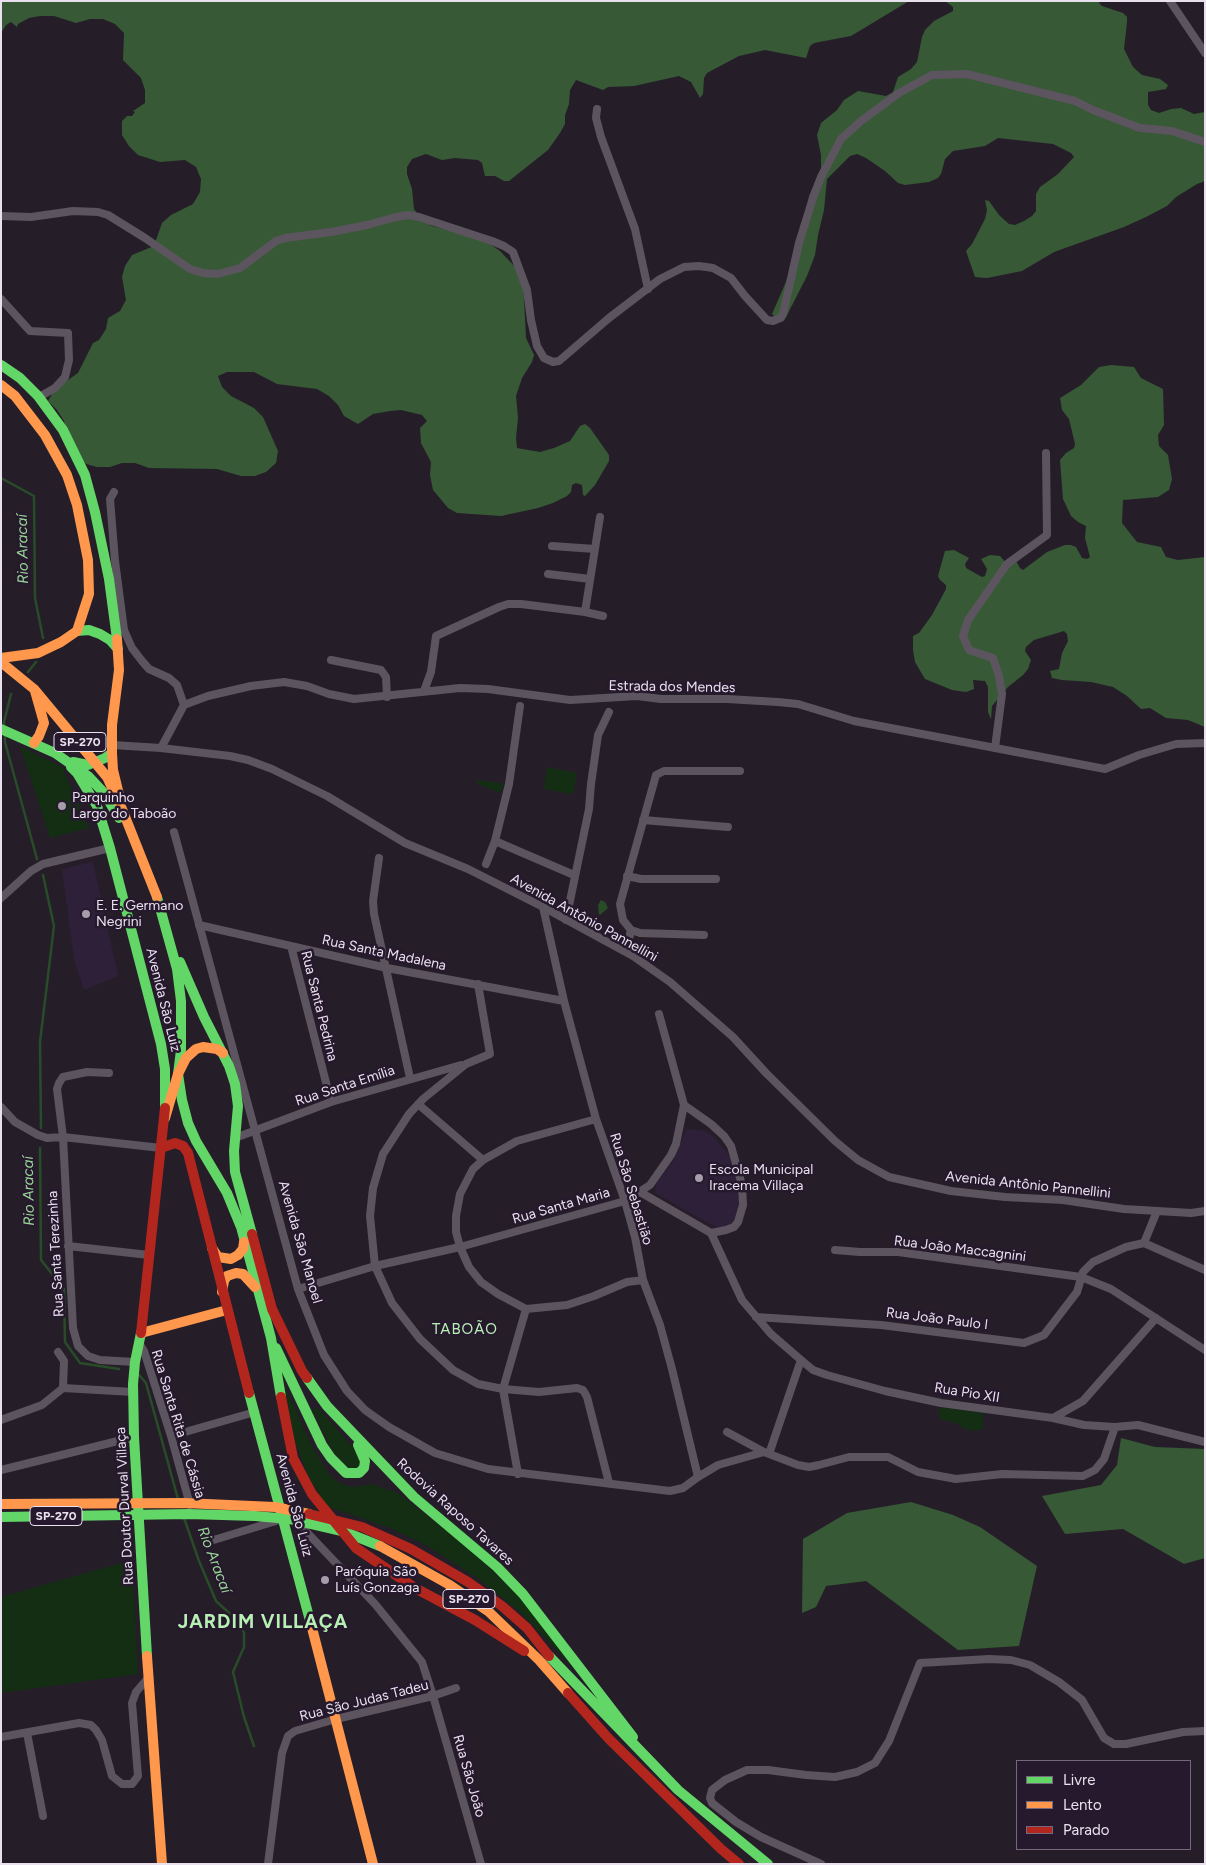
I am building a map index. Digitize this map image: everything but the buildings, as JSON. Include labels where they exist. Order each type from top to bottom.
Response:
[{"type":"main road","points":[[1,365],[20,378],[39,397],[63,430],[85,475],[109,579],[118,649],[119,670],[112,725],[112,749],[113,770],[122,810]]},
{"type":"main road","points":[[1,385],[15,396],[45,435],[67,475],[77,505],[88,560],[89,594],[77,631]]},
{"type":"main road","points":[[1,658],[38,653],[61,642],[77,631],[89,630],[110,640],[118,649]]},
{"type":"main road","name":"SP-270","points":[[1,662],[34,689],[96,762],[107,777],[135,840],[154,886],[177,970],[181,1001],[181,1050],[178,1074]]},
{"type":"main road","points":[[34,689],[44,723],[34,743]]},
{"type":"main road","points":[[1,729],[63,758],[83,765],[96,762],[112,749]]},
{"type":"main road","points":[[63,758],[88,776],[104,793],[135,840]]},
{"type":"main road","name":"Avenida São Luiz","points":[[63,758],[77,774],[97,806],[110,848],[160,1044],[165,1069],[165,1118]]},
{"type":"main road","name":"SP-270","points":[[169,937],[196,999],[229,1066],[235,1084],[238,1106],[235,1138],[235,1172],[250,1242]]},
{"type":"main road","points":[[165,1118],[178,1074],[186,1058],[196,1049],[210,1047],[223,1054]]},
{"type":"main road","name":"Rodovia Raposo Tavares","points":[[178,1074],[188,1123],[250,1242],[280,1328],[310,1384],[351,1433],[414,1497],[498,1567],[523,1594],[611,1706],[650,1762]]},
{"type":"main road","name":"Rua Doutor Durval Villaça","points":[[162,1864],[134,1437],[133,1392],[165,1118]]},
{"type":"main road","name":"Avenida São Luiz","points":[[162,1148],[175,1143],[184,1146],[188,1153],[222,1292],[373,1864]]},
{"type":"main road","points":[[212,1248],[218,1257],[231,1258],[238,1255],[250,1242]]},
{"type":"main road","name":"Rodovia Raposo Tavares","points":[[250,1242],[256,1288],[271,1338],[285,1423],[293,1458],[312,1494],[356,1548],[415,1588],[475,1620],[539,1660]]},
{"type":"main road","points":[[222,1292],[224,1281],[228,1276],[236,1273],[243,1274],[256,1288]]},
{"type":"main road","points":[[140,1338],[227,1310]]},
{"type":"main road","points":[[271,1338],[322,1445],[339,1467],[346,1473],[353,1474],[360,1473],[364,1468],[365,1461],[351,1433]]},
{"type":"main road","name":"Rodovia Raposo Tavares","points":[[1,1504],[216,1503],[274,1507],[325,1517],[362,1527],[387,1538],[439,1563],[502,1606],[527,1628],[552,1660],[678,1790],[768,1864]]},
{"type":"main road","name":"Rodovia Raposo Tavares","points":[[1,1516],[189,1514],[255,1516],[289,1519],[345,1532],[384,1548],[448,1584],[488,1611],[539,1660],[609,1739],[738,1864]]},
{"type":"street","points":[[1170,1],[1205,53]]},
{"type":"street","points":[[1,216],[31,217],[73,211],[98,212],[108,215],[190,269],[218,274],[240,268],[276,241],[285,238],[331,232],[408,215],[419,217],[492,241],[513,252],[527,290],[537,346],[544,358],[553,362],[559,361],[609,318],[648,289],[673,272],[684,268],[699,266],[713,268],[732,278],[745,296],[767,320],[773,321],[780,318],[799,243],[813,198],[841,139],[861,121],[899,93],[932,75],[967,74],[1075,100],[1093,110],[1140,128],[1172,131],[1205,142]]},
{"type":"street","points":[[596,108],[596,118],[601,137],[635,229],[648,289]]},
{"type":"street","points":[[1,299],[30,331],[68,333],[69,360],[65,377],[55,388],[39,397]]},
{"type":"street","points":[[995,748],[1002,694],[999,676],[993,658],[969,650],[963,636],[968,620],[1007,564],[1047,535],[1046,453]]},
{"type":"street","points":[[114,492],[110,499],[124,630],[132,648],[149,669],[173,680],[177,685],[184,705],[161,748]]},
{"type":"street","points":[[584,612],[600,517]]},
{"type":"street","points":[[552,546],[595,549]]},
{"type":"street","points":[[548,574],[590,579]]},
{"type":"street","points":[[424,691],[431,672],[436,636],[499,607],[508,604],[521,604],[603,616]]},
{"type":"street","points":[[331,660],[380,670],[386,676],[387,697]]},
{"type":"street","points":[[431,672],[437,690]]},
{"type":"street","name":"Estrada dos Mendes","points":[[184,705],[208,696],[251,686],[284,682],[307,686],[329,694],[354,699],[387,697],[437,690],[488,689],[570,700],[637,696],[661,699],[727,699],[778,702],[798,704],[854,721],[1105,769],[1139,755],[1176,744],[1205,743]]},
{"type":"street","points":[[486,864],[495,840],[509,784],[520,706]]},
{"type":"street","points":[[566,920],[589,809],[598,735],[609,712]]},
{"type":"street","name":"Avenida Antônio Pannellini","points":[[112,749],[161,748],[230,756],[248,760],[272,769],[327,796],[405,844],[468,869],[626,952],[670,982],[733,1036],[773,1080],[835,1141],[858,1160],[889,1177],[951,1191],[1005,1197],[1063,1200],[1124,1209],[1191,1213],[1205,1211]]},
{"type":"street","points":[[704,935],[640,933],[631,930],[623,920],[620,904],[654,778],[659,772],[740,772]]},
{"type":"street","points":[[643,820],[728,827]]},
{"type":"street","name":"Avenida São Manoel","points":[[174,832],[298,1289],[324,1355],[347,1391],[365,1410],[389,1427],[435,1453],[488,1469],[670,1491],[683,1488],[718,1465],[766,1453]]},
{"type":"street","points":[[495,840],[574,875]]},
{"type":"street","points":[[1,898],[31,871],[43,864],[110,848]]},
{"type":"street","points":[[379,858],[373,901],[374,914],[410,1078]]},
{"type":"street","points":[[627,876],[641,879],[716,879]]},
{"type":"street","points":[[1,890],[18,883]]},
{"type":"street","name":"Rua São Sebastião","points":[[543,907],[564,1001],[596,1119],[635,1237],[643,1280],[660,1325],[698,1477]]},
{"type":"street","name":"Rua Santa Madalena","points":[[199,925],[387,968],[564,1001]]},
{"type":"street","points":[[626,952],[631,930]]},
{"type":"street","name":"Rua Santa Pedrina","points":[[291,946],[331,1102]]},
{"type":"street","points":[[478,984],[490,1054],[466,1064],[418,1104],[409,1114],[383,1154],[373,1188],[370,1216],[375,1266],[392,1303],[420,1339],[453,1370],[478,1384],[503,1389],[540,1392],[577,1388],[583,1390],[587,1397],[608,1483]]},
{"type":"street","name":"Rua Santa Maria","points":[[298,1289],[375,1266],[460,1247],[625,1202],[650,1185],[671,1156],[678,1138],[684,1105],[659,1014]]},
{"type":"street","name":"Rua Santa Emília","points":[[235,1138],[331,1102],[410,1078],[466,1064]]},
{"type":"street","name":"Rua Santa Terezinha","points":[[109,1073],[87,1072],[63,1077],[58,1083],[57,1089],[62,1137],[73,1328],[78,1346],[88,1356],[100,1360],[135,1362]]},
{"type":"street","points":[[418,1104],[483,1160]]},
{"type":"street","points":[[640,1192],[711,1233],[734,1227],[738,1222],[743,1205],[742,1185],[731,1146],[724,1136],[711,1124],[684,1105]]},
{"type":"street","points":[[238,1106],[252,1120]]},
{"type":"street","points":[[1,1107],[16,1122],[47,1138],[62,1137],[162,1148]]},
{"type":"street","points":[[596,1119],[518,1141],[483,1160],[473,1169],[460,1194],[456,1224],[460,1247],[469,1267],[482,1282],[498,1294],[526,1309],[567,1305],[626,1282],[643,1280]]},
{"type":"street","points":[[1144,1243],[1157,1211]]},
{"type":"street","name":"Rua Pio XII","points":[[711,1233],[742,1300],[771,1334],[813,1370],[885,1391],[941,1403],[1053,1418],[1076,1424],[1115,1427],[1138,1425],[1205,1442]]},
{"type":"street","points":[[1081,1277],[1083,1272],[1093,1262],[1126,1246],[1144,1243],[1205,1270]]},
{"type":"street","points":[[68,1246],[150,1255]]},
{"type":"street","name":"Rua João Maccagnini","points":[[835,1250],[898,1252],[1081,1277],[1111,1289],[1205,1350]]},
{"type":"street","name":"Rua João Paulo I","points":[[756,1317],[881,1325],[1024,1343],[1044,1335],[1077,1292],[1081,1277]]},
{"type":"street","points":[[518,1474],[503,1389],[526,1309]]},
{"type":"street","points":[[1053,1418],[1083,1401],[1156,1318]]},
{"type":"street","name":"Rua Santa Rita de Cássia","points":[[140,1338],[171,1436],[192,1513]]},
{"type":"street","points":[[58,1352],[64,1360],[63,1388]]},
{"type":"street","points":[[766,1453],[801,1360]]},
{"type":"street","points":[[1,1420],[42,1404],[63,1388],[133,1392]]},
{"type":"street","points":[[171,1436],[255,1412]]},
{"type":"street","points":[[727,1432],[786,1462],[809,1467],[849,1457],[888,1457],[918,1472],[956,1479],[1002,1474],[1083,1476],[1095,1470],[1104,1458],[1115,1427]]},
{"type":"street","points":[[1,1470],[134,1437]]},
{"type":"street","name":"Rua São João","points":[[279,1504],[375,1604],[422,1662],[482,1864]]},
{"type":"street","points":[[207,1542],[283,1519]]},
{"type":"street","points":[[821,1864],[761,1837],[736,1822],[712,1803],[710,1798],[712,1790],[725,1780],[747,1770],[835,1776],[857,1772],[875,1763],[889,1741],[920,1663],[989,1659],[1011,1660],[1030,1665],[1059,1682],[1082,1700],[1104,1738],[1114,1744],[1126,1744],[1183,1732],[1205,1732]]},
{"type":"street","points":[[1,1737],[79,1723],[91,1725],[102,1740],[112,1776],[122,1784],[132,1784],[138,1776],[132,1703],[136,1692],[150,1676]]},
{"type":"street","name":"Rua São Judas Tadeu","points":[[268,1864],[284,1744],[288,1736],[295,1731],[336,1718],[433,1696],[456,1688]]},
{"type":"street","points":[[28,1733],[43,1816]]},
{"type":"shaded area","points":[[1,1],[909,1],[851,36],[814,43],[810,46],[806,58],[765,50],[739,56],[707,73],[704,78],[703,94],[700,98],[691,82],[679,76],[634,86],[608,87],[603,90],[576,80],[570,90],[565,124],[560,133],[548,150],[509,181],[504,181],[495,176],[485,176],[482,163],[478,160],[455,158],[442,160],[426,154],[412,159],[407,167],[407,174],[412,189],[414,209],[422,220],[432,226],[490,244],[500,251],[517,269],[523,279],[526,338],[534,355],[522,378],[516,396],[518,418],[517,448],[540,452],[554,448],[570,441],[580,426],[585,424],[590,428],[609,455],[609,461],[595,485],[585,496],[583,495],[582,485],[576,483],[572,485],[571,492],[567,496],[553,503],[501,516],[457,513],[448,508],[433,490],[430,475],[431,462],[421,443],[420,428],[427,421],[422,415],[401,410],[390,411],[373,414],[358,424],[344,416],[338,405],[329,396],[317,389],[277,384],[254,372],[227,372],[218,376],[222,387],[231,396],[254,408],[263,417],[278,451],[276,463],[266,472],[255,476],[241,476],[217,469],[149,468],[135,463],[97,467],[86,464],[77,455],[66,432],[64,421],[48,401],[55,389],[78,373],[93,343],[99,340],[106,329],[108,318],[120,311],[126,300],[122,277],[125,266],[132,255],[154,246],[162,223],[171,215],[193,204],[200,192],[201,179],[196,167],[185,160],[160,162],[138,155],[122,135],[122,121],[127,116],[132,116],[135,112],[133,111],[145,103],[145,90],[141,78],[123,60],[124,33],[115,24],[103,19],[90,19],[76,23],[54,16],[40,16],[29,18],[18,24],[17,27],[11,22],[6,25],[1,33]]},
{"type":"shaded area","points":[[945,1],[1100,1],[1099,3],[1102,6],[1123,13],[1127,17],[1124,49],[1133,67],[1142,75],[1160,79],[1168,85],[1166,89],[1148,92],[1148,105],[1151,110],[1159,113],[1181,108],[1194,114],[1205,112],[1205,181],[1176,197],[1167,206],[1124,227],[1054,252],[1022,271],[987,278],[975,277],[966,251],[972,244],[985,219],[987,210],[985,200],[989,201],[999,215],[1009,224],[1015,225],[1024,221],[1036,211],[1036,194],[1040,187],[1058,174],[1074,157],[1071,153],[1053,144],[998,138],[985,146],[953,151],[945,159],[938,178],[929,182],[905,185],[898,183],[866,158],[857,154],[850,156],[827,179],[824,210],[815,255],[807,276],[784,321],[780,322],[772,314],[789,275],[801,235],[809,196],[821,168],[821,155],[817,135],[821,123],[837,110],[844,100],[858,91],[886,96],[893,92],[898,77],[911,69],[917,62],[925,30],[934,21],[953,11],[953,7]]},
{"type":"shaded area","points":[[1111,365],[1134,367],[1141,378],[1163,389],[1164,425],[1158,435],[1159,446],[1168,455],[1172,479],[1169,490],[1158,497],[1123,500],[1122,523],[1137,542],[1161,547],[1166,557],[1178,560],[1205,557],[1205,727],[1188,720],[1166,718],[1150,708],[1141,709],[1127,696],[1113,687],[1091,682],[1052,678],[1050,671],[1059,669],[1062,653],[1068,641],[1067,634],[1064,631],[1034,640],[1026,647],[1025,651],[1031,660],[1028,669],[1008,687],[992,706],[991,719],[988,712],[988,687],[985,681],[973,680],[974,689],[966,692],[952,690],[925,679],[915,662],[913,636],[919,633],[932,615],[946,589],[946,585],[938,576],[945,551],[954,550],[969,558],[965,564],[966,568],[982,577],[985,576],[987,569],[981,559],[990,555],[1000,556],[1006,563],[1016,561],[1023,570],[1047,552],[1065,545],[1076,547],[1082,558],[1087,559],[1090,557],[1085,538],[1086,526],[1071,516],[1063,499],[1060,460],[1074,448],[1075,444],[1069,419],[1062,410],[1060,398],[1081,385],[1099,367]]},
{"type":"shaded area","points":[[20,746],[62,767],[89,828],[50,838]]},
{"type":"shaded area","points":[[547,767],[577,773],[573,794],[544,789]]},
{"type":"shaded area","points":[[479,780],[504,784],[500,793],[476,783]]},
{"type":"shaded area","name":"E. E. Germano Negrini","points":[[93,862],[118,976],[84,990],[74,959],[62,869]]},
{"type":"shaded area","points":[[601,900],[605,902],[608,908],[600,915],[598,905]]},
{"type":"shaded area","name":"Escola Municipal Iracema Villaça","points":[[686,1130],[704,1131],[714,1137],[732,1159],[736,1172],[739,1202],[737,1216],[731,1224],[721,1228],[710,1224],[655,1193],[656,1184],[674,1160]]},
{"type":"shaded area","points":[[284,1383],[309,1441],[328,1473],[335,1480],[353,1487],[372,1484],[398,1493],[467,1547],[509,1586],[536,1616],[590,1686],[522,1614],[480,1580],[422,1543],[390,1528],[326,1506],[308,1475],[295,1441]]},
{"type":"shaded area","points":[[939,1407],[983,1413],[983,1429],[974,1431],[965,1429],[956,1423],[940,1419]]},
{"type":"shaded area","points":[[312,1409],[320,1410],[356,1451],[360,1459],[359,1468],[349,1468],[334,1453]]},
{"type":"shaded area","points":[[1121,1438],[1155,1447],[1205,1449],[1205,1558],[1184,1564],[1123,1529],[1065,1534],[1042,1496],[1101,1485],[1117,1465]]},
{"type":"shaded area","points":[[911,1502],[953,1515],[980,1527],[1037,1566],[1019,1646],[958,1650],[866,1581],[826,1586],[816,1607],[802,1613],[803,1539],[847,1513]]},
{"type":"shaded area","points":[[132,1560],[138,1674],[1,1693],[1,1597]]},
{"type":"waterway","name":"Rio Aracaí","points":[[1,478],[34,496],[35,598],[43,638]]},
{"type":"waterway","name":"Rio Aracaí","points":[[28,672],[36,662]]},
{"type":"waterway","name":"Rio Aracaí","points":[[4,727],[11,694]]},
{"type":"waterway","name":"Rio Aracaí","points":[[5,735],[5,742],[37,859]]},
{"type":"waterway","name":"Rio Aracaí","points":[[41,1128],[40,1042],[54,926],[43,875]]},
{"type":"waterway","name":"Rio Aracaí","points":[[40,1148],[41,1260],[64,1289],[65,1342],[80,1363],[119,1369]]},
{"type":"waterway","name":"Rio Aracaí","points":[[139,1375],[146,1383],[178,1499]]},
{"type":"waterway","name":"Rio Aracaí","points":[[184,1518],[216,1601],[239,1622],[244,1633],[244,1647],[233,1672],[244,1717],[254,1746]]},
{"type":"traffic: fast","points":[[1,365],[20,378],[38,396],[63,430],[85,475],[109,579],[117,639]]},
{"type":"traffic: fast","points":[[77,631],[89,630],[100,634],[110,640],[118,649]]},
{"type":"traffic: fast","points":[[1,729],[55,753],[88,776],[104,793],[119,818]]},
{"type":"traffic: fast","points":[[73,762],[88,765],[112,753]]},
{"type":"traffic: fast","points":[[71,767],[77,773],[97,806],[110,848],[161,1044],[165,1069],[165,1108]]},
{"type":"traffic: fast","points":[[157,897],[177,969],[181,1001],[181,1050],[178,1074],[182,1100],[188,1123],[196,1141],[227,1193],[241,1227],[271,1338],[281,1397]]},
{"type":"traffic: fast","points":[[180,962],[204,1017],[229,1066],[235,1084],[238,1106],[234,1151],[235,1172],[252,1234]]},
{"type":"traffic: fast","points":[[141,1333],[133,1384],[134,1437],[147,1656]]},
{"type":"traffic: fast","points":[[276,1348],[322,1445],[331,1458],[346,1473],[359,1473],[364,1468],[365,1461],[358,1445]]},
{"type":"traffic: fast","points":[[307,1378],[327,1406],[414,1497],[497,1567],[523,1594],[633,1737]]},
{"type":"traffic: fast","points":[[249,1393],[312,1628]]},
{"type":"traffic: fast","points":[[1,1517],[189,1514],[255,1516],[289,1519],[345,1532],[380,1546]]},
{"type":"traffic: fast","points":[[549,1656],[678,1790],[768,1864]]},
{"type":"traffic: slow","points":[[1,385],[15,396],[45,435],[67,475],[77,505],[88,560],[89,594],[77,631],[61,642],[38,653],[1,658]]},
{"type":"traffic: slow","points":[[117,639],[119,670],[112,725],[112,753],[113,770],[120,799]]},
{"type":"traffic: slow","points":[[1,662],[34,689],[107,777],[122,809],[157,897]]},
{"type":"traffic: slow","points":[[34,743],[44,723],[35,691]]},
{"type":"traffic: slow","points":[[165,1118],[178,1074],[186,1058],[196,1049],[203,1047],[217,1049],[223,1053]]},
{"type":"traffic: slow","points":[[212,1248],[218,1257],[231,1259],[243,1249],[244,1242]]},
{"type":"traffic: slow","points":[[222,1292],[227,1276],[236,1273],[243,1274],[255,1287]]},
{"type":"traffic: slow","points":[[141,1333],[227,1310]]},
{"type":"traffic: slow","points":[[1,1504],[184,1503],[275,1507],[309,1514]]},
{"type":"traffic: slow","points":[[380,1546],[448,1584],[488,1611],[539,1660],[568,1693]]},
{"type":"traffic: slow","points":[[312,1628],[373,1864]]},
{"type":"traffic: slow","points":[[147,1656],[162,1864]]},
{"type":"traffic: jam","points":[[141,1333],[165,1108]]},
{"type":"traffic: jam","points":[[161,1148],[175,1143],[183,1146],[188,1153],[249,1393]]},
{"type":"traffic: jam","points":[[252,1234],[272,1309],[307,1378]]},
{"type":"traffic: jam","points":[[281,1397],[293,1458],[312,1494],[356,1548],[415,1588],[475,1620],[524,1651]]},
{"type":"traffic: jam","points":[[309,1514],[362,1527],[411,1549],[468,1582],[502,1606],[527,1628],[549,1656]]},
{"type":"traffic: jam","points":[[568,1693],[609,1739],[721,1849],[739,1864]]},
{"type":"place","name":"Parquinho Largo do Taboão","points":[[62,806]]},
{"type":"place","name":"E. E. Germano Negrini","points":[[86,914]]},
{"type":"place","name":"Escola Municipal Iracema Villaça","points":[[699,1178]]},
{"type":"place","name":"Paróquia São Luís Gonzaga","points":[[325,1580]]},
{"type":"district","name":"TABOÃO","points":[[465,1330]]},
{"type":"district","name":"JARDIM VILLAÇA","points":[[263,1622]]}]
